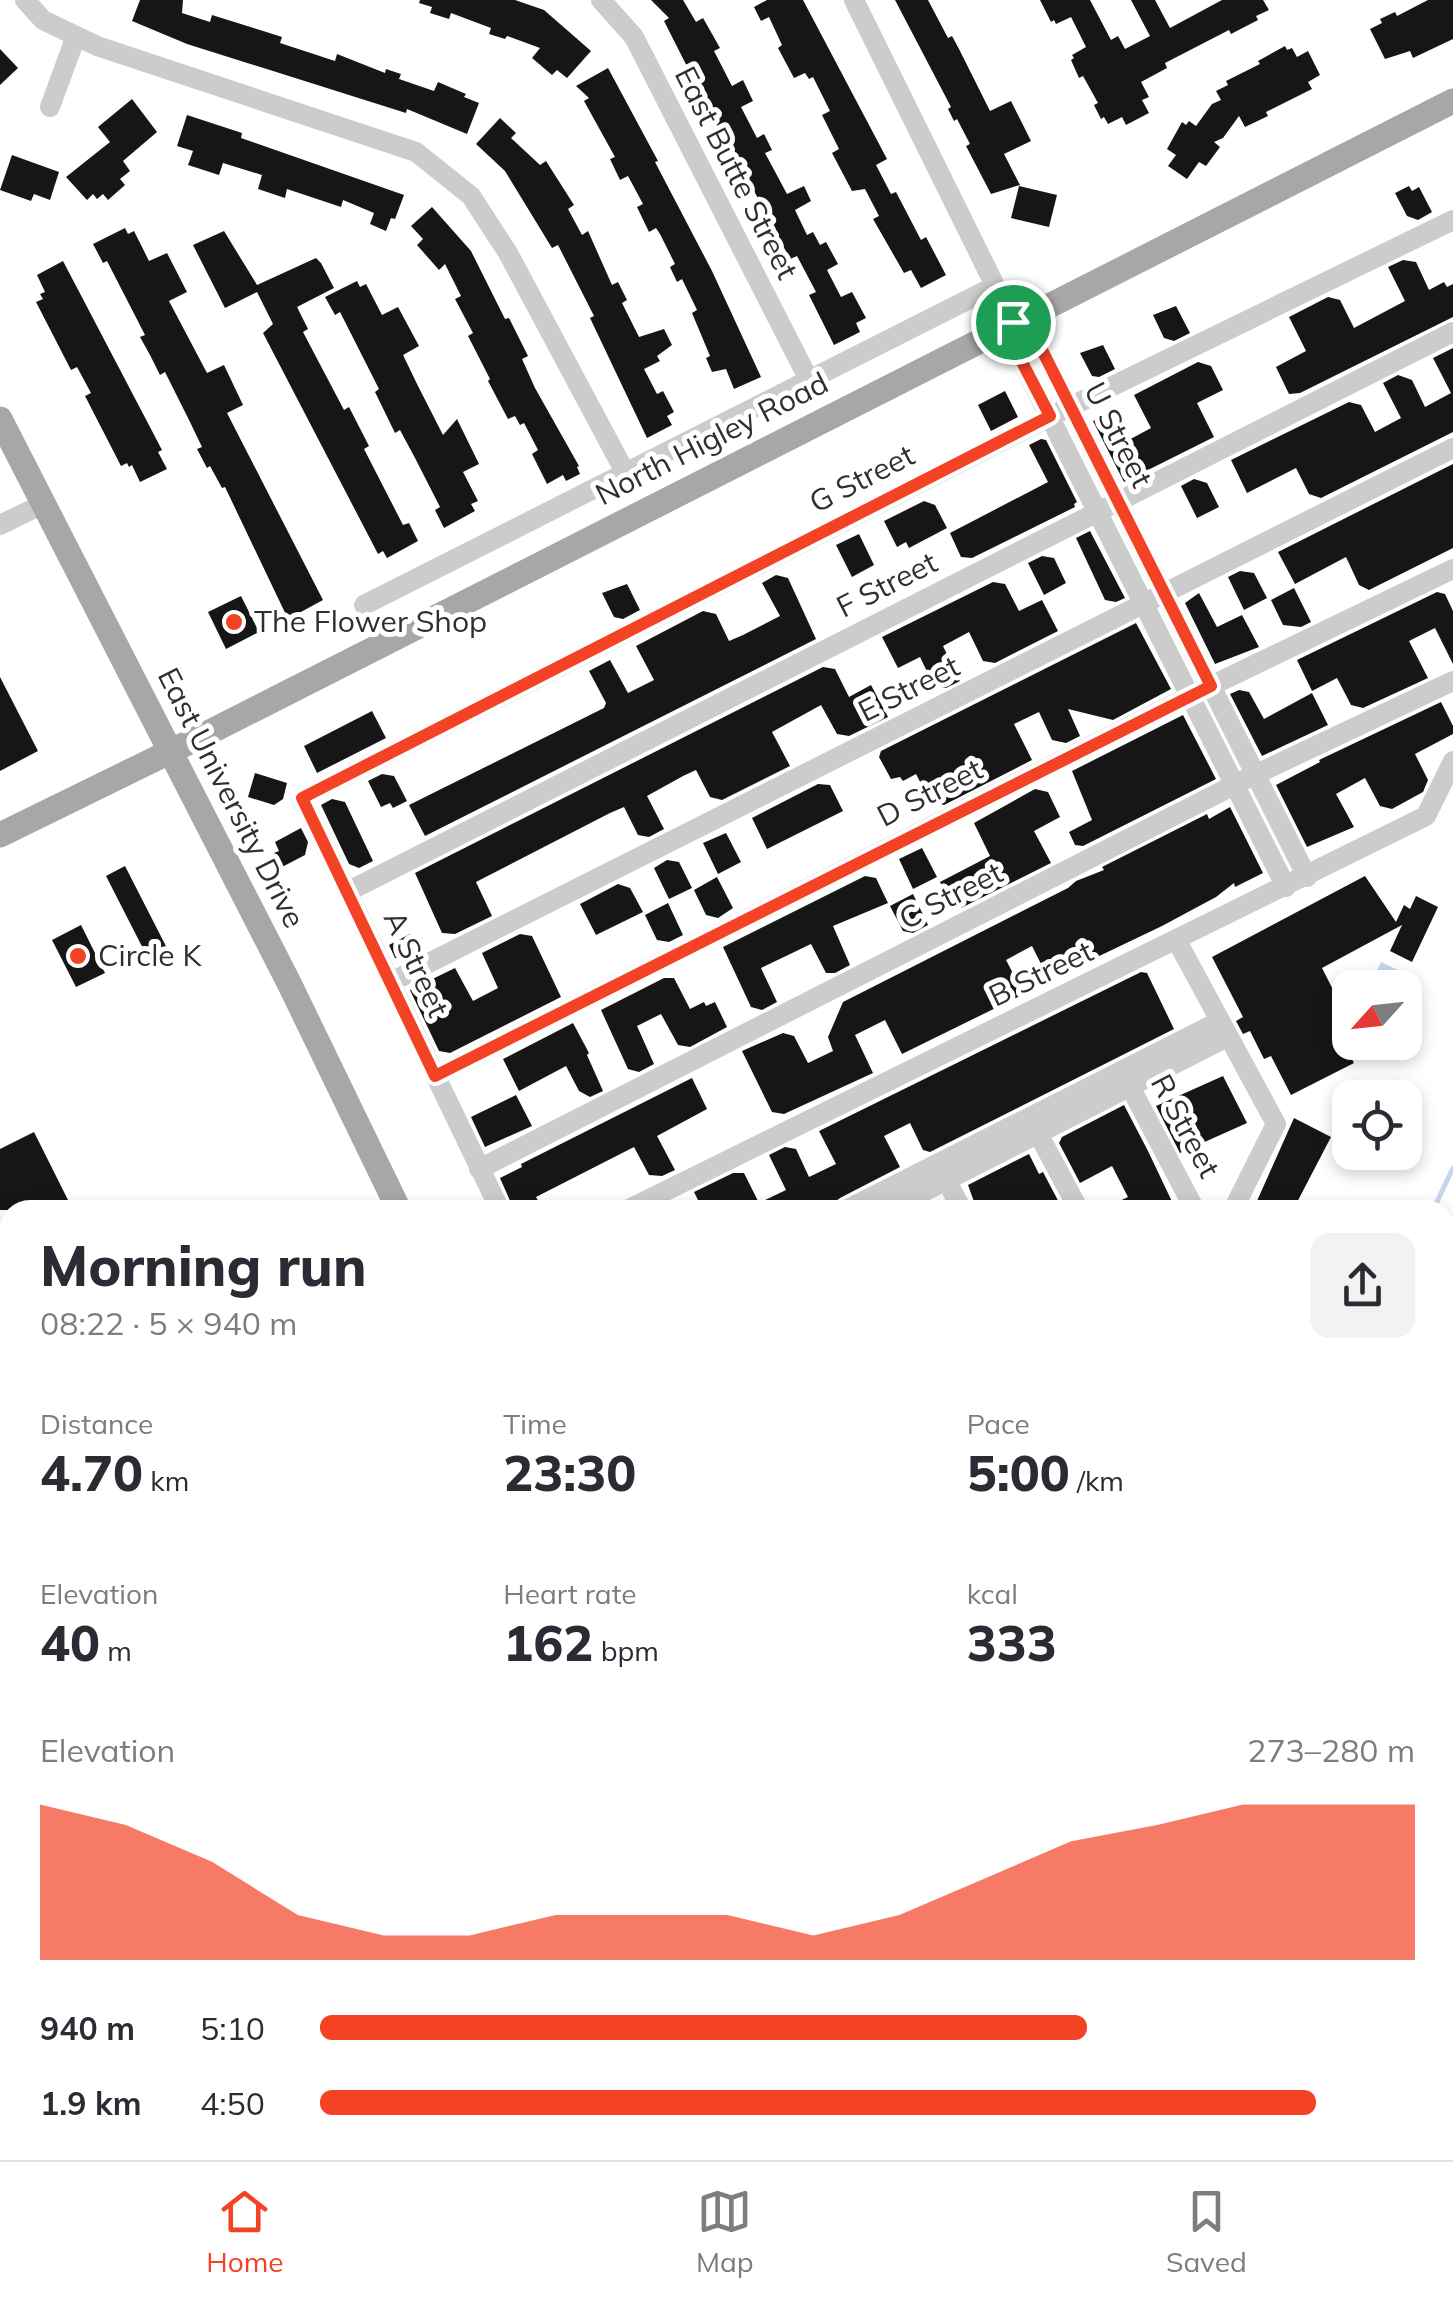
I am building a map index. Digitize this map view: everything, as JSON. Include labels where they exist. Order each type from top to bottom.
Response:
[{"type":"main road","name":"North Higley Road","points":[[0,836],[1453,101]]},
{"type":"main road","name":"East University Drive","points":[[0,419],[172,752],[394,1200]]},
{"type":"street","points":[[25,0],[43,20],[96,46],[416,152],[471,196],[508,253],[626,472]]},
{"type":"street","name":"East Butte Street","points":[[601,0],[634,37],[809,380]]},
{"type":"street","points":[[854,0],[1013,322]]},
{"type":"street","points":[[50,106],[76,36]]},
{"type":"street","name":"G Street","points":[[302,798],[1050,416],[1453,220]]},
{"type":"street","name":"North Higley Road","points":[[364,606],[995,286]]},
{"type":"street","name":"U Street","points":[[1013,322],[1043,352],[1307,876]]},
{"type":"street","name":"U Street","points":[[1013,322],[1022,362],[1286,887]]},
{"type":"street","name":"F Street","points":[[349,891],[1453,332]]},
{"type":"street","name":"E Street","points":[[391,982],[1453,448]]},
{"type":"street","points":[[0,525],[43,504]]},
{"type":"street","name":"D Street","points":[[435,1076],[1453,568]]},
{"type":"street","name":"C Street","points":[[480,1169],[1235,785],[1453,681]]},
{"type":"street","name":"B Street","points":[[648,1200],[1426,816],[1453,761]]},
{"type":"street","name":"A Street","points":[[302,798],[495,1200]]},
{"type":"street","points":[[1177,940],[1222,1030],[1276,1124],[1238,1200]]},
{"type":"street","points":[[873,1200],[942,1172],[1222,1030]]},
{"type":"street","name":"R Street","points":[[1125,1079],[1190,1200]]},
{"type":"street","points":[[1034,1126],[1074,1200]]},
{"type":"street","points":[[902,1200],[942,1172]]},
{"type":"street","points":[[942,1172],[957,1200]]},
{"type":"water","points":[[1381,962],[1398,970],[1377,970]]},
{"type":"building","points":[[140,0],[183,0],[182,13],[210,22],[212,15],[282,37],[280,43],[335,61],[337,54],[385,73],[386,69],[401,74],[399,79],[434,91],[438,82],[479,103],[467,134],[407,109],[406,113],[187,44],[132,21]]},
{"type":"building","points":[[515,0],[544,10],[591,51],[567,78],[557,70],[552,75],[532,58],[540,48],[489,34],[491,28],[451,13],[449,19],[430,13],[432,7],[419,3]]},
{"type":"building","points":[[651,0],[683,0],[696,22],[703,18],[720,48],[714,51],[732,86],[743,80],[753,101],[741,107],[757,138],[764,134],[772,150],[765,153],[787,194],[804,186],[811,201],[795,210],[807,235],[813,232],[820,245],[826,242],[838,264],[827,270],[841,297],[852,292],[866,318],[856,323],[860,332],[834,345],[809,295],[816,292],[797,256],[790,259],[744,172],[741,173],[664,21],[669,18]]},
{"type":"building","points":[[767,0],[803,0],[887,159],[876,165],[891,194],[896,192],[921,240],[926,237],[946,275],[921,288],[911,270],[904,273],[873,219],[879,216],[865,189],[852,191],[832,153],[839,149],[822,115],[830,111],[813,77],[809,79],[805,73],[794,78],[778,48],[782,45],[769,17],[761,21],[754,7]]},
{"type":"building","points":[[895,0],[928,0],[948,38],[952,36],[990,111],[1011,101],[1031,141],[1004,154],[1020,185],[991,194],[966,146],[970,144],[957,119],[954,121],[948,109],[951,107]]},
{"type":"building","points":[[1040,0],[1090,0],[1111,40],[1118,36],[1125,49],[1150,36],[1131,0],[1155,0],[1170,28],[1222,0],[1263,0],[1269,10],[1231,34],[1229,30],[1165,63],[1167,68],[1141,82],[1149,97],[1142,100],[1149,113],[1126,125],[1122,117],[1108,124],[1104,117],[1101,119],[1094,105],[1098,103],[1071,60],[1072,55],[1086,47],[1071,17],[1056,24],[1051,22]]},
{"type":"building","points":[[1428,0],[1453,0],[1453,39],[1413,58],[1410,51],[1385,59],[1370,29],[1382,23],[1380,19],[1395,12],[1397,16]]},
{"type":"building","points":[[1285,46],[1287,50],[1292,48],[1297,57],[1308,51],[1320,75],[1308,82],[1312,89],[1245,127],[1239,116],[1223,138],[1214,142],[1220,147],[1206,166],[1199,162],[1187,179],[1168,166],[1176,155],[1167,149],[1182,122],[1196,126],[1212,104],[1221,100],[1216,91],[1228,85],[1226,81]]},
{"type":"building","points":[[0,49],[18,68],[0,85]]},
{"type":"building","points":[[608,68],[658,161],[655,162],[761,377],[734,389],[726,369],[712,372],[706,358],[710,356],[692,313],[697,310],[682,279],[677,282],[670,267],[675,264],[660,234],[656,228],[649,232],[637,207],[643,204],[628,176],[620,180],[610,159],[615,157],[584,101],[589,98],[576,86]]},
{"type":"building","points":[[132,99],[157,132],[123,161],[130,171],[120,179],[125,185],[108,200],[103,194],[97,199],[93,194],[87,200],[66,177],[110,142],[98,127]]},
{"type":"building","points":[[187,115],[404,195],[395,219],[391,218],[386,231],[370,224],[374,213],[343,200],[341,207],[287,189],[285,198],[258,189],[262,175],[223,163],[219,175],[188,165],[193,151],[177,146]]},
{"type":"building","points":[[500,118],[516,133],[511,138],[540,165],[546,161],[574,205],[568,209],[582,235],[588,231],[612,285],[618,282],[627,300],[622,303],[639,337],[664,329],[672,345],[657,356],[660,361],[644,369],[657,394],[663,391],[674,412],[667,416],[672,425],[647,438],[558,245],[552,248],[505,171],[476,144]]},
{"type":"building","points":[[12,155],[59,172],[50,200],[34,194],[31,201],[0,190]]},
{"type":"building","points":[[1019,186],[1057,195],[1049,227],[1011,218]]},
{"type":"building","points":[[1409,186],[1412,191],[1419,187],[1432,212],[1418,220],[1407,216],[1395,193]]},
{"type":"building","points":[[432,207],[471,251],[505,319],[509,318],[528,356],[522,359],[535,388],[580,474],[566,481],[563,475],[547,484],[532,454],[538,450],[524,423],[520,425],[515,416],[508,419],[468,336],[473,333],[455,299],[461,296],[445,264],[439,270],[417,245],[423,239],[411,226]]},
{"type":"building","points":[[125,228],[128,234],[134,231],[149,261],[167,253],[187,292],[169,301],[207,373],[224,365],[243,405],[227,413],[323,600],[288,619],[225,487],[222,488],[210,466],[207,468],[197,449],[202,447],[165,372],[160,375],[140,337],[145,335],[107,261],[103,263],[93,244]]},
{"type":"building","points":[[224,231],[257,285],[316,258],[321,263],[334,288],[297,307],[308,329],[303,332],[344,410],[349,407],[369,446],[364,449],[403,525],[409,523],[418,541],[387,558],[383,551],[378,554],[263,333],[273,324],[257,292],[225,308],[193,245]]},
{"type":"building","points":[[1403,260],[1416,262],[1429,290],[1444,282],[1447,287],[1453,284],[1453,317],[1300,393],[1289,394],[1276,367],[1306,351],[1289,317],[1328,297],[1340,300],[1354,328],[1405,301],[1388,267]]},
{"type":"building","points":[[63,261],[162,450],[158,452],[167,469],[140,482],[132,465],[121,466],[85,396],[91,393],[77,367],[71,370],[36,302],[43,299],[40,294],[45,292],[37,275]]},
{"type":"building","points":[[357,281],[360,287],[366,284],[382,315],[398,307],[419,346],[403,355],[443,435],[457,419],[479,464],[463,472],[478,501],[471,504],[475,511],[444,528],[435,510],[440,507],[400,430],[395,433],[375,392],[379,389],[340,312],[335,315],[325,297]]},
{"type":"building","points":[[1176,306],[1190,333],[1174,341],[1164,338],[1153,315]]},
{"type":"building","points":[[1103,345],[1115,369],[1092,376],[1080,353]]},
{"type":"building","points":[[1453,348],[1453,432],[1321,498],[1309,494],[1296,468],[1247,493],[1231,460],[1349,402],[1361,405],[1375,432],[1401,418],[1383,383],[1398,375],[1412,380],[1425,407],[1451,393],[1433,358]]},
{"type":"building","points":[[1198,362],[1211,366],[1223,390],[1197,403],[1214,437],[1124,482],[1093,421],[1109,413],[1125,442],[1151,428],[1134,395]]},
{"type":"building","points":[[1005,391],[1018,417],[991,431],[978,405]]},
{"type":"building","points":[[1046,440],[1077,502],[1075,507],[972,558],[961,557],[950,533],[1048,482],[1029,445]]},
{"type":"building","points":[[1453,464],[1453,548],[1369,590],[1359,585],[1346,557],[1295,584],[1278,552]]},
{"type":"building","points":[[1194,479],[1207,483],[1219,507],[1197,518],[1181,486]]},
{"type":"building","points":[[924,501],[935,505],[947,528],[909,548],[906,542],[897,547],[884,521]]},
{"type":"building","points":[[1090,531],[1125,598],[1116,602],[1105,600],[1076,538]]},
{"type":"building","points":[[859,534],[874,565],[852,577],[836,545]]},
{"type":"building","points":[[1042,556],[1054,558],[1066,583],[1044,595],[1028,563]]},
{"type":"building","points":[[1240,571],[1254,573],[1267,598],[1244,610],[1228,577]]},
{"type":"building","points":[[776,575],[788,578],[816,639],[425,836],[409,805],[604,708],[606,703],[589,671],[610,660],[628,693],[654,680],[636,646],[703,611],[716,614],[729,641],[780,616],[762,583]]},
{"type":"building","points":[[993,582],[1005,584],[1019,611],[1042,600],[1058,631],[995,663],[983,661],[969,632],[943,646],[960,681],[946,688],[934,686],[920,657],[898,668],[882,637]]},
{"type":"building","points":[[627,584],[640,610],[623,619],[614,617],[602,593]]},
{"type":"building","points":[[1294,588],[1311,622],[1301,627],[1283,625],[1271,600]]},
{"type":"building","points":[[1437,592],[1445,594],[1453,611],[1453,664],[1435,628],[1409,641],[1428,678],[1363,708],[1351,705],[1337,678],[1312,691],[1297,660]]},
{"type":"building","points":[[1199,593],[1217,627],[1242,615],[1259,647],[1215,664],[1185,603]]},
{"type":"building","name":"The Flower Shop","points":[[241,596],[259,632],[226,649],[208,612]]},
{"type":"building","points":[[1136,623],[1171,689],[1113,720],[1068,709],[1080,736],[1066,743],[1052,740],[1039,712],[1014,724],[1032,760],[944,805],[930,801],[916,774],[903,781],[900,777],[891,779],[879,757],[881,751]]},
{"type":"building","points":[[823,667],[835,669],[849,697],[871,685],[888,717],[849,736],[837,734],[821,705],[772,732],[790,766],[722,800],[710,797],[696,770],[683,776],[647,796],[664,829],[649,837],[638,835],[624,807],[610,813],[476,882],[492,916],[455,934],[442,933],[415,873]]},
{"type":"building","points":[[0,677],[38,751],[0,771]]},
{"type":"building","points":[[1239,690],[1249,692],[1264,719],[1312,693],[1328,725],[1262,756],[1230,694]]},
{"type":"building","points":[[1441,702],[1453,734],[1415,754],[1428,780],[1423,792],[1392,809],[1380,806],[1365,778],[1336,794],[1354,827],[1307,847],[1276,785],[1319,760]]},
{"type":"building","points":[[372,711],[386,738],[317,773],[304,746]]},
{"type":"building","points":[[1183,715],[1216,779],[1083,846],[1075,845],[1069,832],[1092,820],[1072,771]]},
{"type":"building","points":[[255,773],[287,783],[283,799],[274,805],[248,797]]},
{"type":"building","points":[[382,774],[394,776],[407,801],[393,808],[390,803],[381,807],[368,781]]},
{"type":"building","points":[[818,784],[830,785],[843,811],[767,849],[752,818]]},
{"type":"building","points":[[1035,789],[1048,792],[1060,817],[1034,831],[1051,863],[961,908],[952,906],[940,882],[990,856],[974,823]]},
{"type":"building","points":[[332,799],[345,802],[373,861],[359,868],[349,864],[321,805]]},
{"type":"building","points":[[1230,807],[1263,873],[1235,887],[1234,883],[1162,926],[1049,980],[1032,946],[1006,960],[1024,994],[902,1054],[885,1020],[855,1035],[873,1073],[784,1114],[772,1112],[742,1051],[783,1033],[794,1036],[808,1063],[833,1051],[828,1037],[843,1002],[1207,814],[1209,819]]},
{"type":"building","points":[[301,828],[308,842],[305,855],[282,867],[274,853],[279,851],[275,842]]},
{"type":"building","points":[[726,833],[741,862],[718,874],[703,843]]},
{"type":"building","points":[[922,848],[937,877],[913,889],[899,859]]},
{"type":"building","points":[[667,860],[679,862],[692,888],[669,899],[654,868]]},
{"type":"building","name":"Circle K","points":[[125,866],[172,958],[153,968],[106,876]]},
{"type":"building","points":[[865,876],[876,878],[888,903],[833,926],[850,965],[826,973],[811,944],[761,968],[777,1002],[762,1010],[751,1007],[723,947]]},
{"type":"building","points":[[1365,876],[1396,922],[1404,905],[1410,909],[1416,896],[1438,907],[1412,962],[1390,951],[1402,925],[1322,968],[1332,988],[1332,1060],[1354,1063],[1291,1095],[1271,1056],[1264,1059],[1250,1031],[1243,1034],[1236,1021],[1243,1017],[1212,957]]},
{"type":"building","points":[[717,877],[733,908],[718,918],[706,915],[694,890]]},
{"type":"building","points":[[618,884],[630,888],[643,912],[596,935],[580,904]]},
{"type":"building","points":[[913,894],[928,925],[913,933],[903,931],[890,906]]},
{"type":"building","points":[[668,903],[683,935],[669,942],[657,940],[645,915]]},
{"type":"building","name":"Circle K","points":[[81,925],[105,973],[76,987],[52,940]]},
{"type":"building","points":[[410,934],[420,952],[407,959],[395,958],[389,945]]},
{"type":"building","points":[[520,934],[532,936],[561,997],[450,1053],[439,1051],[410,990],[455,968],[473,1001],[498,988],[482,953]]},
{"type":"building","points":[[1141,972],[1147,973],[1174,1029],[930,1152],[923,1150],[910,1123],[884,1136],[900,1167],[837,1200],[765,1200],[786,1190],[769,1155],[785,1147],[796,1149],[809,1177],[836,1164],[819,1131]]},
{"type":"building","points":[[664,978],[674,978],[690,1009],[715,1002],[727,1027],[690,1047],[678,1045],[661,1014],[637,1026],[654,1064],[639,1072],[628,1069],[601,1010]]},
{"type":"building","points":[[573,1023],[603,1091],[590,1097],[579,1091],[566,1066],[519,1091],[503,1059]]},
{"type":"building","points":[[1223,1076],[1247,1123],[1180,1153],[1156,1106]]},
{"type":"building","points":[[692,1078],[707,1109],[657,1136],[675,1170],[662,1176],[649,1175],[634,1147],[536,1197],[538,1200],[510,1200],[500,1178],[522,1167],[521,1164]]},
{"type":"building","points":[[516,1095],[532,1126],[485,1147],[471,1117]]},
{"type":"building","points":[[1124,1105],[1171,1200],[1122,1200],[1128,1197],[1112,1166],[1080,1183],[1059,1143],[1062,1137]]},
{"type":"building","points":[[1294,1118],[1331,1137],[1298,1200],[1257,1200]]},
{"type":"building","points":[[34,1132],[68,1200],[0,1200],[0,1149]]},
{"type":"building","points":[[1029,1154],[1058,1200],[973,1200],[968,1185]]},
{"type":"building","points":[[733,1173],[744,1173],[758,1200],[698,1200],[694,1192]]},
{"type":"waterway","points":[[1438,1200],[1453,1168]]},
{"type":"place","name":"The Flower Shop","points":[[234,622]]},
{"type":"place","name":"Circle K","points":[[78,956]]},
{"type":"route","points":[[1013,322],[1043,352],[1211,686],[435,1076],[302,798],[1050,416],[1022,362],[1013,322]]}]
